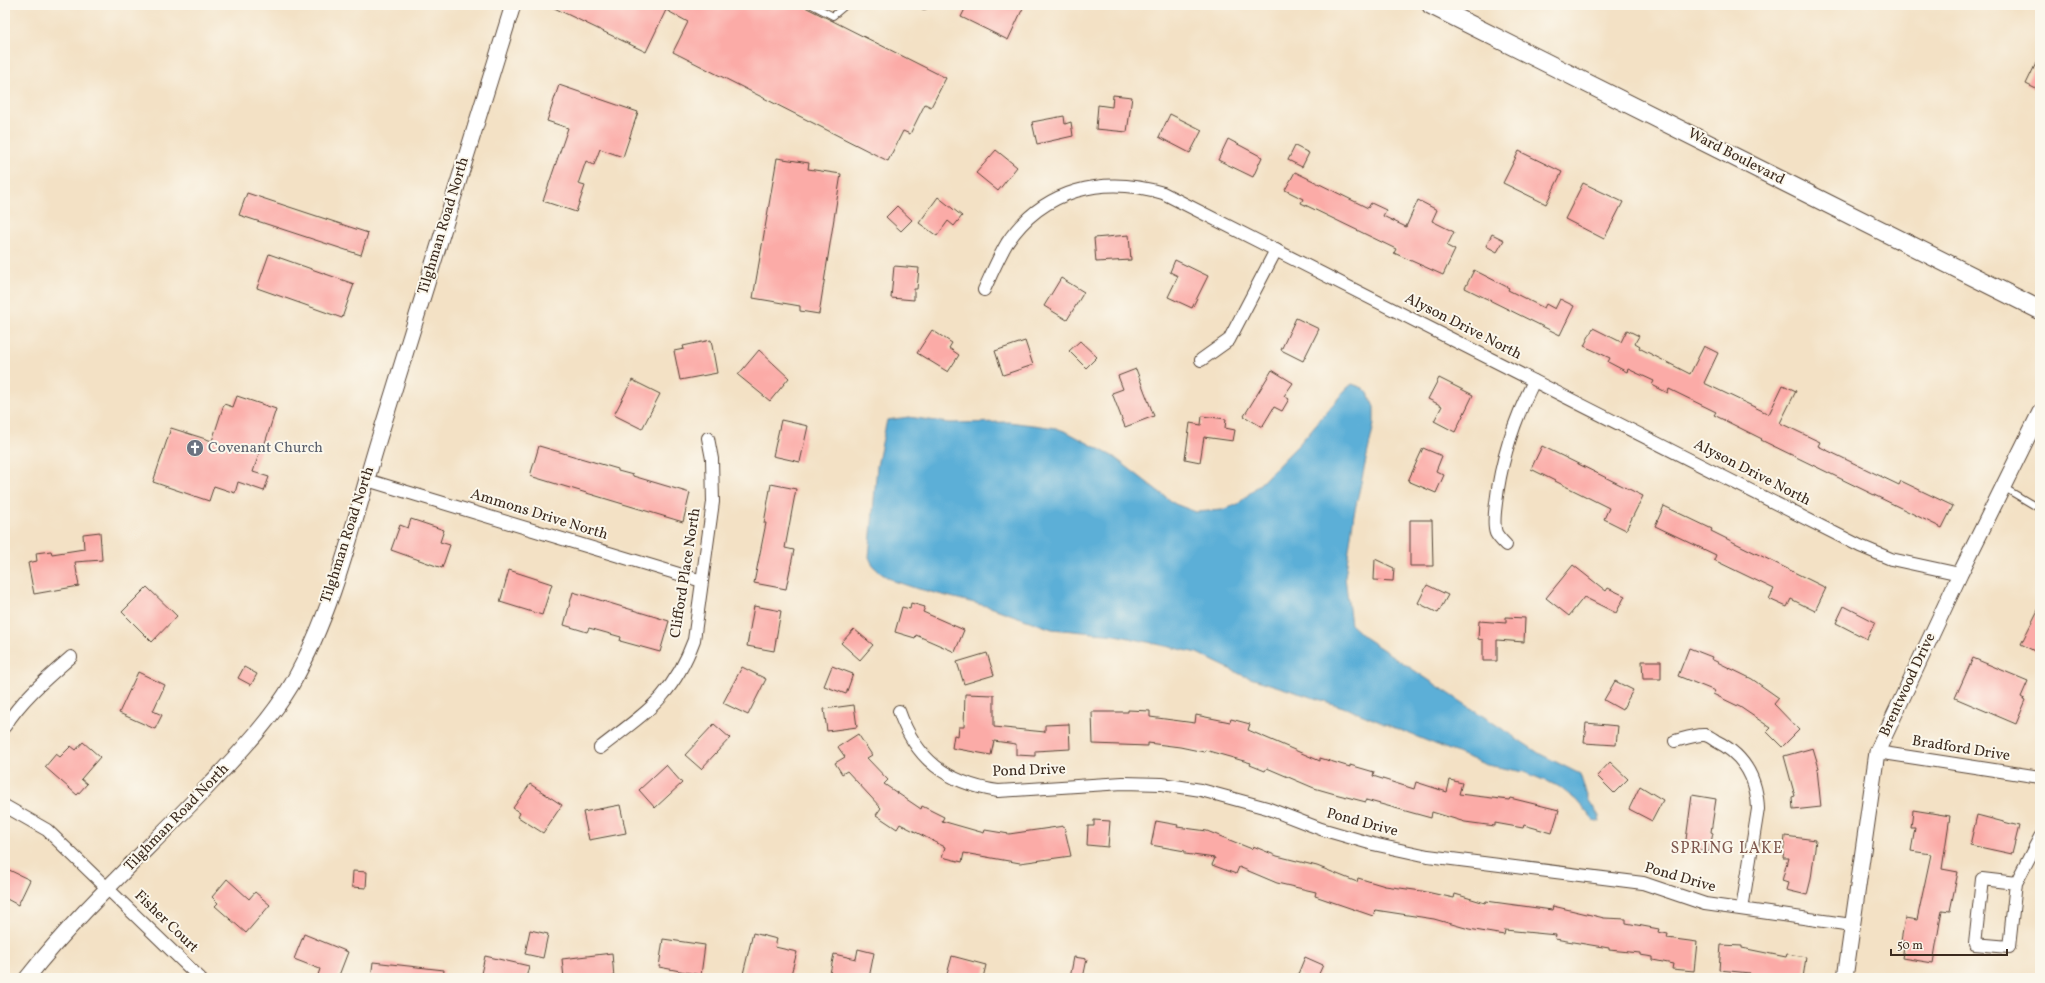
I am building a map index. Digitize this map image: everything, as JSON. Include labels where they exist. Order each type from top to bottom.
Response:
[{"type":"main road","name":"Ward Boulevard","points":[[1431,5],[2040,310]]},
{"type":"street","name":"Tilghman Road North","points":[[27,978],[61,937],[174,823],[245,745],[272,713],[291,685],[318,627],[345,554],[513,5]]},
{"type":"street","name":"Alyson Drive North","points":[[984,290],[1007,244],[1020,226],[1040,209],[1061,196],[1080,189],[1099,185],[1122,184],[1144,187],[1163,193],[1860,546],[1890,559],[1960,574]]},
{"type":"street","points":[[1201,360],[1229,340],[1276,250]]},
{"type":"street","points":[[1506,545],[1496,533],[1495,513],[1499,478],[1506,445],[1516,418],[1534,381]]},
{"type":"street","name":"Brentwood Drive","points":[[1845,978],[1877,752],[1960,574],[2040,414]]},
{"type":"street","name":"Clifford Place North","points":[[600,748],[650,709],[675,681],[686,661],[694,640],[713,502],[712,459],[708,438]]},
{"type":"street","name":"Ammons Drive North","points":[[367,480],[702,580]]},
{"type":"street","points":[[5,726],[12,715],[30,695],[71,657]]},
{"type":"street","name":"Pond Drive","points":[[899,711],[905,730],[914,744],[929,761],[945,774],[978,788],[998,791],[1123,783],[1162,784],[1202,790],[1267,808],[1321,830],[1373,844],[1428,856],[1644,883],[1705,904],[1852,925]]},
{"type":"street","points":[[1675,741],[1705,735],[1721,743],[1735,753],[1743,762],[1754,781],[1758,808],[1742,909]]},
{"type":"street","name":"Bradford Drive","points":[[1877,752],[2040,777]]},
{"type":"street","name":"Fisher Court","points":[[5,806],[47,830],[109,888],[200,978]]},
{"type":"street","points":[[2016,883],[1982,879],[1975,944],[2008,947],[2016,883],[2040,837]]},
{"type":"lane","points":[[812,5],[833,16],[846,5]]},
{"type":"lane","points":[[2003,487],[2040,509]]},
{"type":"water","points":[[1352,384],[1363,388],[1368,393],[1374,407],[1374,424],[1354,514],[1345,577],[1351,625],[1364,637],[1540,754],[1580,774],[1588,799],[1599,816],[1600,821],[1594,821],[1576,800],[1558,786],[1524,772],[1487,765],[1343,707],[1244,676],[1197,653],[1116,635],[1052,629],[990,607],[915,588],[894,581],[882,574],[873,566],[869,557],[877,466],[887,420],[909,417],[950,423],[1009,422],[1056,428],[1067,432],[1114,457],[1175,504],[1196,512],[1222,510],[1238,504],[1263,481],[1300,443]]},
{"type":"building","points":[[548,5],[801,5],[946,78],[931,107],[925,104],[910,134],[903,131],[888,161],[673,52],[688,22],[666,10],[646,52]]},
{"type":"building","points":[[967,5],[1017,5],[1023,8],[1008,40],[961,17]]},
{"type":"building","points":[[2040,55],[2040,91],[2026,84]]},
{"type":"building","points":[[559,85],[638,112],[623,157],[600,149],[594,165],[586,161],[578,184],[585,186],[576,212],[543,201],[568,128],[547,121]]},
{"type":"building","points":[[1113,95],[1132,97],[1127,132],[1096,129],[1098,105],[1112,107]]},
{"type":"building","points":[[1170,114],[1202,130],[1190,153],[1159,137]]},
{"type":"building","points":[[1064,116],[1065,124],[1071,122],[1073,136],[1037,144],[1032,122]]},
{"type":"building","points":[[1228,139],[1262,157],[1253,177],[1218,160]]},
{"type":"building","points":[[1295,146],[1309,153],[1302,167],[1288,160]]},
{"type":"building","points":[[996,150],[1017,167],[998,191],[976,173]]},
{"type":"building","points":[[1519,151],[1562,172],[1546,204],[1503,183]]},
{"type":"building","points":[[777,158],[809,163],[808,169],[841,174],[819,314],[800,311],[800,306],[753,298]]},
{"type":"building","points":[[1295,172],[1368,208],[1371,203],[1386,210],[1383,216],[1406,227],[1418,200],[1437,210],[1432,221],[1454,232],[1447,246],[1455,250],[1443,275],[1394,253],[1396,249],[1301,203],[1303,199],[1285,190]]},
{"type":"building","points":[[1583,183],[1623,202],[1604,239],[1565,219]]},
{"type":"building","points":[[247,193],[368,233],[361,255],[239,215]]},
{"type":"building","points":[[938,197],[962,216],[954,226],[948,221],[937,236],[919,223]]},
{"type":"building","points":[[897,206],[912,220],[901,231],[886,217]]},
{"type":"building","points":[[1492,234],[1504,240],[1497,252],[1486,246]]},
{"type":"building","points":[[1129,235],[1131,260],[1096,262],[1094,238]]},
{"type":"building","points":[[269,254],[354,284],[342,318],[257,288]]},
{"type":"building","points":[[1175,260],[1208,276],[1192,308],[1168,297],[1178,276],[1170,272]]},
{"type":"building","points":[[894,266],[919,268],[917,289],[914,289],[914,300],[891,298]]},
{"type":"building","points":[[1474,270],[1509,288],[1508,290],[1544,308],[1546,304],[1555,309],[1560,299],[1574,306],[1560,335],[1465,288]]},
{"type":"building","points":[[1061,278],[1084,292],[1067,320],[1044,306]]},
{"type":"building","points":[[1296,318],[1319,329],[1303,361],[1281,350]]},
{"type":"building","points":[[1593,328],[1621,342],[1627,330],[1639,336],[1635,343],[1640,346],[1639,348],[1690,374],[1704,346],[1718,353],[1704,383],[1769,414],[1783,385],[1796,391],[1780,423],[1820,442],[1818,446],[1899,485],[1901,481],[1953,506],[1942,528],[1761,440],[1762,439],[1714,415],[1716,412],[1669,389],[1668,393],[1652,385],[1654,381],[1628,369],[1627,372],[1608,362],[1610,358],[1584,346]]},
{"type":"building","points":[[932,330],[952,343],[949,348],[959,355],[948,372],[917,353]]},
{"type":"building","points":[[711,340],[717,373],[680,380],[674,351],[684,349],[683,346]]},
{"type":"building","points":[[1025,341],[1033,365],[1003,375],[995,351]]},
{"type":"building","points":[[1080,341],[1097,357],[1086,368],[1069,351]]},
{"type":"building","points":[[759,350],[789,378],[770,401],[738,375]]},
{"type":"building","points":[[1136,369],[1154,416],[1125,427],[1112,393],[1123,389],[1118,376]]},
{"type":"building","points":[[1272,370],[1293,383],[1284,396],[1289,399],[1282,411],[1274,407],[1262,427],[1244,416]]},
{"type":"building","points":[[1439,378],[1473,395],[1455,432],[1434,421],[1442,406],[1428,399]]},
{"type":"building","points":[[632,380],[660,394],[642,429],[614,415]]},
{"type":"building","name":"Covenant Church","points":[[237,396],[276,409],[263,449],[261,448],[253,472],[269,477],[264,491],[238,482],[235,493],[214,486],[209,501],[153,482],[171,428],[212,441],[224,404],[233,407]]},
{"type":"building","points":[[1202,416],[1226,419],[1225,428],[1235,430],[1233,441],[1204,437],[1200,462],[1185,459],[1190,423],[1201,425]]},
{"type":"building","points":[[781,420],[808,426],[800,462],[773,456]]},
{"type":"building","points":[[539,446],[618,469],[618,471],[633,476],[690,493],[683,522],[530,476]]},
{"type":"building","points":[[1542,446],[1643,496],[1626,530],[1604,519],[1609,508],[1531,469]]},
{"type":"building","points":[[1423,448],[1442,456],[1436,471],[1444,475],[1436,493],[1408,481]]},
{"type":"building","points":[[771,484],[796,489],[785,548],[794,550],[786,589],[754,583],[766,523],[764,523]]},
{"type":"building","points":[[1664,506],[1826,588],[1815,611],[1791,599],[1787,607],[1769,599],[1774,589],[1714,560],[1716,555],[1655,526]]},
{"type":"building","points":[[411,519],[444,530],[440,542],[450,545],[442,568],[391,550],[400,525],[408,528]]},
{"type":"building","points":[[1410,520],[1432,520],[1433,566],[1410,566]]},
{"type":"building","points":[[100,532],[102,560],[75,562],[79,586],[34,594],[28,563],[37,561],[36,553],[51,551],[52,554],[84,549],[83,534]]},
{"type":"building","points":[[1375,559],[1394,568],[1393,581],[1374,580]]},
{"type":"building","points":[[1573,565],[1606,591],[1608,588],[1625,596],[1616,613],[1584,597],[1569,616],[1546,598]]},
{"type":"building","points":[[509,570],[552,584],[542,615],[500,602]]},
{"type":"building","points":[[1427,585],[1448,595],[1438,613],[1418,603]]},
{"type":"building","points":[[147,587],[177,616],[152,642],[122,612]]},
{"type":"building","points":[[573,592],[669,621],[660,652],[620,641],[621,637],[589,628],[587,632],[564,625]]},
{"type":"building","points":[[911,603],[925,607],[923,612],[964,630],[955,652],[916,635],[915,638],[895,632],[902,607],[910,609]]},
{"type":"building","points":[[754,606],[781,611],[774,651],[747,646]]},
{"type":"building","points":[[1844,606],[1875,622],[1867,639],[1836,623]]},
{"type":"building","points":[[2040,606],[2040,654],[2021,644]]},
{"type":"building","points":[[1506,617],[1525,618],[1524,642],[1497,640],[1497,661],[1483,661],[1483,640],[1478,639],[1479,621],[1506,623]]},
{"type":"building","points":[[854,629],[873,645],[860,660],[841,643]]},
{"type":"building","points":[[1689,648],[1712,657],[1711,659],[1752,679],[1779,698],[1774,704],[1799,730],[1782,747],[1767,732],[1771,728],[1740,707],[1713,694],[1715,691],[1678,676]]},
{"type":"building","points":[[987,653],[994,675],[964,684],[957,662]]},
{"type":"building","points":[[1973,658],[2028,681],[2021,697],[2026,700],[2016,724],[1955,698]]},
{"type":"building","points":[[1642,661],[1661,661],[1661,679],[1643,679]]},
{"type":"building","points":[[832,666],[853,674],[846,694],[824,686]]},
{"type":"building","points":[[244,667],[257,674],[251,685],[238,678]]},
{"type":"building","points":[[742,667],[766,679],[748,715],[723,703]]},
{"type":"building","points":[[138,672],[165,685],[153,711],[162,715],[155,729],[119,713]]},
{"type":"building","points":[[1615,681],[1633,690],[1622,710],[1604,700]]},
{"type":"building","points":[[965,694],[994,695],[994,727],[1045,732],[1045,725],[1069,724],[1070,749],[1035,751],[1035,756],[1016,755],[1016,744],[994,741],[991,755],[952,748],[954,735],[958,736],[959,727],[964,727]]},
{"type":"building","points":[[854,705],[857,727],[827,731],[824,709]]},
{"type":"building","points":[[1128,710],[1150,711],[1150,717],[1195,723],[1196,715],[1230,722],[1231,719],[1250,724],[1248,730],[1320,761],[1320,758],[1374,772],[1373,776],[1414,789],[1416,782],[1447,792],[1450,780],[1462,783],[1459,794],[1509,800],[1510,798],[1559,810],[1552,833],[1524,825],[1523,828],[1495,823],[1495,826],[1465,822],[1432,812],[1431,818],[1366,800],[1366,802],[1314,788],[1267,768],[1265,771],[1250,765],[1251,763],[1205,750],[1204,752],[1148,743],[1148,746],[1093,744],[1092,712],[1128,712]]},
{"type":"building","points":[[1586,723],[1618,726],[1616,745],[1584,743]]},
{"type":"building","points":[[714,724],[730,738],[701,769],[685,755]]},
{"type":"building","points":[[858,734],[872,755],[867,758],[888,780],[884,784],[921,809],[922,806],[944,817],[942,821],[984,833],[985,830],[1009,834],[1064,826],[1071,856],[1020,863],[964,853],[962,862],[942,857],[945,847],[900,824],[897,829],[876,815],[881,808],[847,771],[842,774],[835,763],[845,757],[838,747]]},
{"type":"building","points":[[83,742],[100,757],[81,779],[87,784],[77,795],[45,767],[56,754],[60,757],[71,746],[76,750]]},
{"type":"building","points":[[1813,748],[1819,768],[1817,769],[1821,807],[1793,810],[1792,797],[1795,796],[1784,756]]},
{"type":"building","points":[[1610,762],[1628,779],[1614,793],[1597,776]]},
{"type":"building","points":[[666,765],[682,783],[655,808],[639,790]]},
{"type":"building","points":[[530,784],[562,805],[543,833],[518,817],[520,813],[513,808]]},
{"type":"building","points":[[1640,786],[1663,800],[1652,821],[1629,809]]},
{"type":"building","points":[[1692,795],[1716,799],[1711,832],[1713,833],[1709,852],[1685,847]]},
{"type":"building","points":[[620,805],[626,833],[589,840],[583,812]]},
{"type":"building","points":[[1913,810],[1950,816],[1942,869],[1958,872],[1950,911],[1942,910],[1933,963],[1902,958],[1905,941],[1901,941],[1905,918],[1917,920],[1931,854],[1911,851],[1915,828],[1911,828]]},
{"type":"building","points":[[1977,815],[2019,826],[2012,854],[1970,845]]},
{"type":"building","points":[[1094,820],[1110,821],[1108,847],[1087,845],[1088,826],[1094,826]]},
{"type":"building","points":[[1156,821],[1178,825],[1177,827],[1207,831],[1252,849],[1253,846],[1277,856],[1317,866],[1357,882],[1358,878],[1385,886],[1422,891],[1454,898],[1455,894],[1485,903],[1486,901],[1552,910],[1553,906],[1604,918],[1626,919],[1626,923],[1659,929],[1658,932],[1668,934],[1667,938],[1697,942],[1694,971],[1672,969],[1673,964],[1653,960],[1653,957],[1640,955],[1640,953],[1609,950],[1609,948],[1555,939],[1556,935],[1505,930],[1504,935],[1469,929],[1434,919],[1375,910],[1373,916],[1315,896],[1316,892],[1277,883],[1239,867],[1236,874],[1212,865],[1215,858],[1185,854],[1185,851],[1151,845]]},
{"type":"building","points":[[1785,836],[1816,840],[1811,879],[1807,895],[1786,890],[1788,883],[1782,881],[1788,858],[1783,858]]},
{"type":"building","points":[[5,868],[30,880],[18,905],[5,898]]},
{"type":"building","points":[[353,871],[367,872],[366,888],[352,887]]},
{"type":"building","points":[[227,879],[249,899],[255,892],[270,905],[246,933],[215,906],[218,903],[212,897]]},
{"type":"building","points":[[530,930],[548,934],[543,958],[525,954]]},
{"type":"building","points":[[753,933],[777,939],[775,947],[797,952],[790,978],[757,978],[743,974]]},
{"type":"building","points":[[304,934],[348,952],[338,978],[317,978],[320,969],[294,959]]},
{"type":"building","points":[[663,939],[705,945],[701,975],[659,967]]},
{"type":"building","points":[[1721,945],[1742,946],[1742,948],[1786,957],[1787,954],[1806,957],[1803,978],[1762,978],[1749,976],[1750,973],[1719,970]]},
{"type":"building","points":[[858,949],[874,953],[869,978],[829,978],[834,954],[856,959]]},
{"type":"building","points":[[612,953],[614,978],[564,978],[562,959]]},
{"type":"building","points":[[485,956],[529,966],[526,978],[480,978]]},
{"type":"building","points":[[952,956],[986,965],[983,978],[946,978]]},
{"type":"building","points":[[1074,957],[1087,959],[1083,978],[1070,978]]},
{"type":"building","points":[[1305,957],[1323,965],[1317,978],[1306,978],[1298,974]]},
{"type":"building","points":[[373,962],[444,970],[443,978],[371,978]]},
{"type":"place","name":"Covenant Church","points":[[195,448]]},
{"type":"district","name":"SPRING LAKE","points":[[1727,849]]}]
